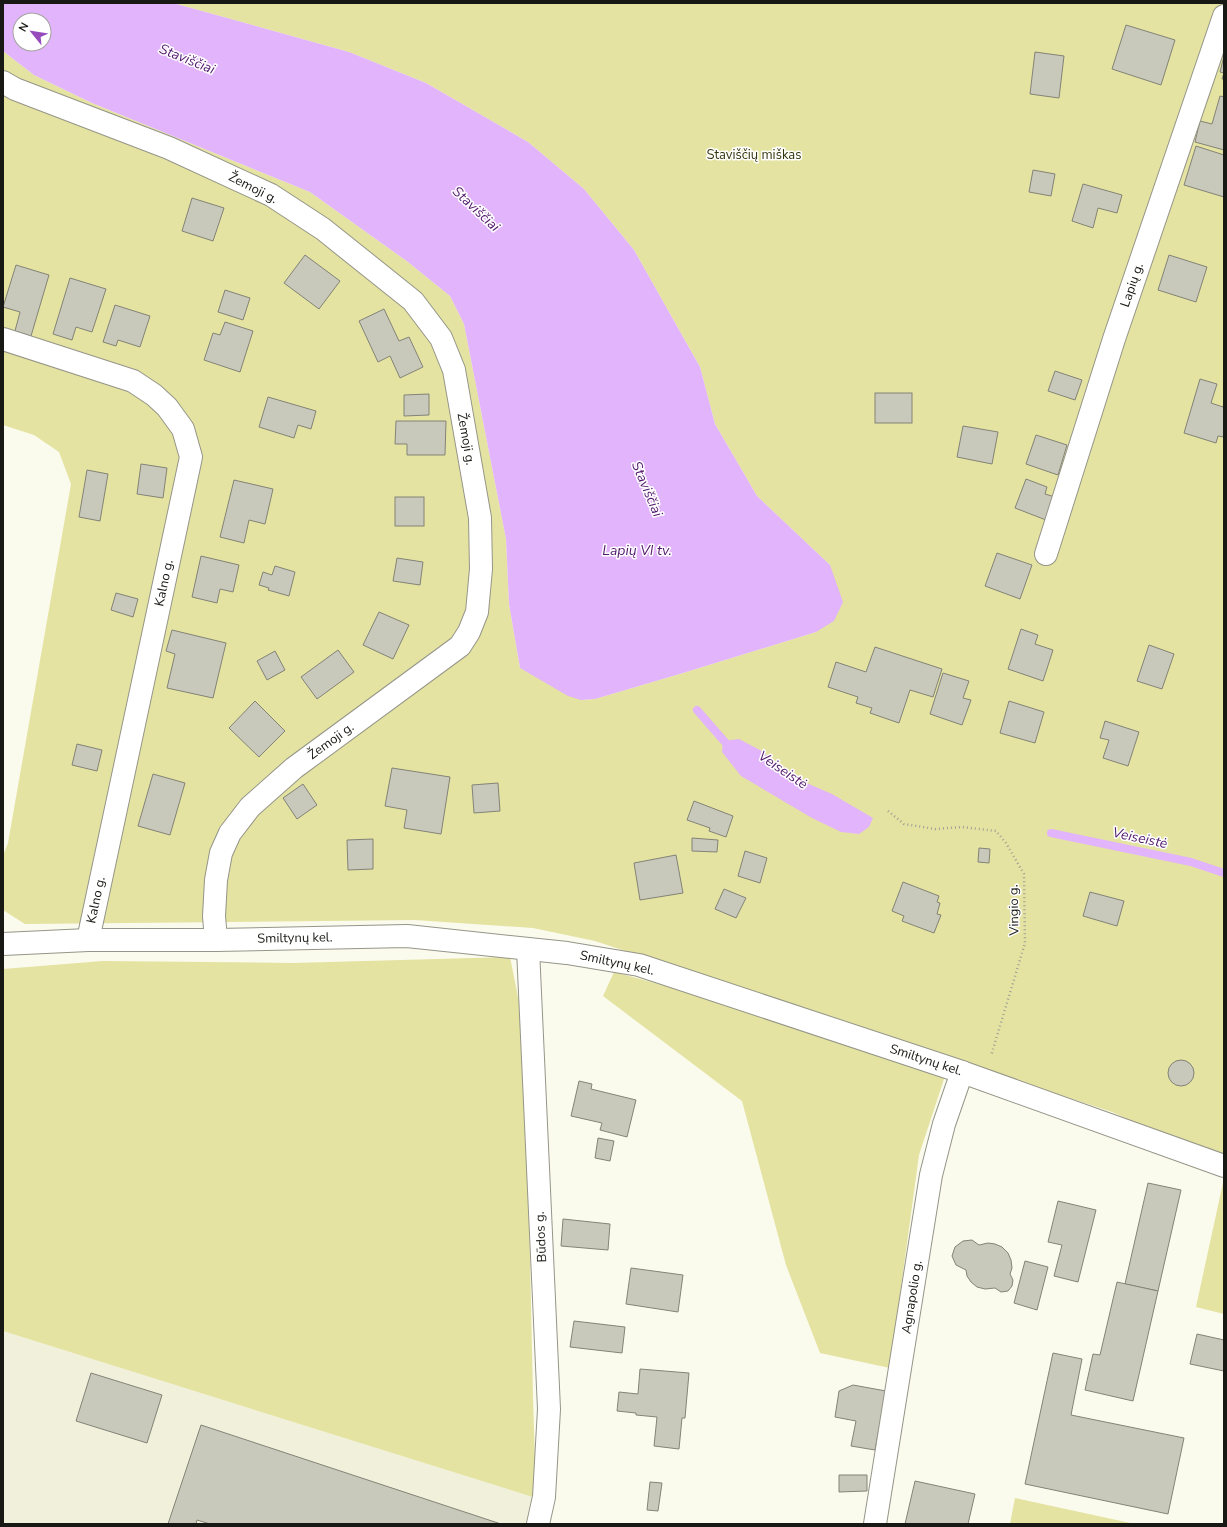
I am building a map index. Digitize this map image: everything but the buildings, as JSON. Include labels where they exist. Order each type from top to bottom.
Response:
[{"type":"street","name":"Lapių g.","points":[[1046,554],[1114,339],[1224,16]]},
{"type":"street","name":"Žemoji g.","points":[[3,82],[15,89],[169,148],[271,195],[323,229],[413,301],[441,338],[454,370],[480,518],[481,569],[477,612],[469,632],[460,646],[294,768],[250,807],[230,833],[221,853],[216,880],[214,916],[216,940]]},
{"type":"street","name":"Kalno g.","points":[[3,339],[133,382],[144,388],[167,407],[183,429],[191,458],[88,940]]},
{"type":"street","name":"Smiltynų kel.","points":[[3,944],[88,940],[216,940],[407,936],[567,953],[639,965],[962,1072],[1224,1166]]},
{"type":"street","name":"Būdos g.","points":[[528,949],[549,1409],[544,1497],[538,1524]]},
{"type":"street","name":"Agnapolio g.","points":[[875,1524],[931,1175],[944,1124],[962,1072]]},
{"type":"path","name":"Vingio g.","points":[[888,811],[904,824],[935,829],[962,827],[996,831],[1006,843],[1024,874],[1025,943],[984,1080]]},
{"type":"shaded area","points":[[3,1331],[536,1498],[531,1524],[3,1524]]},
{"type":"green space","name":"Staviščių miškas","points":[[173,3],[1224,3],[1224,1159],[1183,1144],[1112,1112],[595,941],[533,928],[415,920],[25,924],[3,910],[3,856],[8,843],[71,484],[59,452],[34,435],[3,425],[3,51],[34,75],[92,103],[310,192],[408,262],[450,296],[464,324],[506,539],[509,604],[520,668],[582,700],[595,699],[816,632],[830,565],[757,496],[715,424],[700,367],[634,250],[584,189],[528,142],[426,83],[349,52]]},
{"type":"green space","points":[[510,957],[525,1032],[536,1498],[3,1331],[3,969],[103,961],[293,963]]},
{"type":"green space","points":[[614,972],[715,999],[946,1073],[919,1155],[890,1368],[820,1353],[786,1265],[742,1101],[603,996]]},
{"type":"green space","points":[[1224,1178],[1224,1314],[1196,1307]]},
{"type":"green space","points":[[1015,1498],[1135,1524],[1010,1524]]},
{"type":"water","name":"Lapių VI tv.","points":[[3,3],[173,3],[349,52],[426,83],[528,142],[584,189],[634,250],[700,367],[715,424],[757,496],[830,565],[843,602],[834,621],[816,632],[595,699],[581,700],[568,696],[520,668],[509,604],[506,539],[464,324],[450,296],[408,262],[310,192],[92,103],[34,75],[3,51]]},
{"type":"water","points":[[739,739],[760,750],[795,778],[832,794],[873,818],[869,827],[859,834],[841,832],[812,818],[741,776],[722,752],[723,741]]},
{"type":"waterway","name":"Veiseistė","points":[[697,710],[731,749]]},
{"type":"waterway","name":"Veiseistė","points":[[1051,833],[1191,862],[1224,873]]},
{"type":"water label","name":"Staviščiai","points":[[187,59]]},
{"type":"water label","name":"Staviščiai","points":[[476,209]]},
{"type":"water label","name":"Staviščiai","points":[[647,489]]}]
